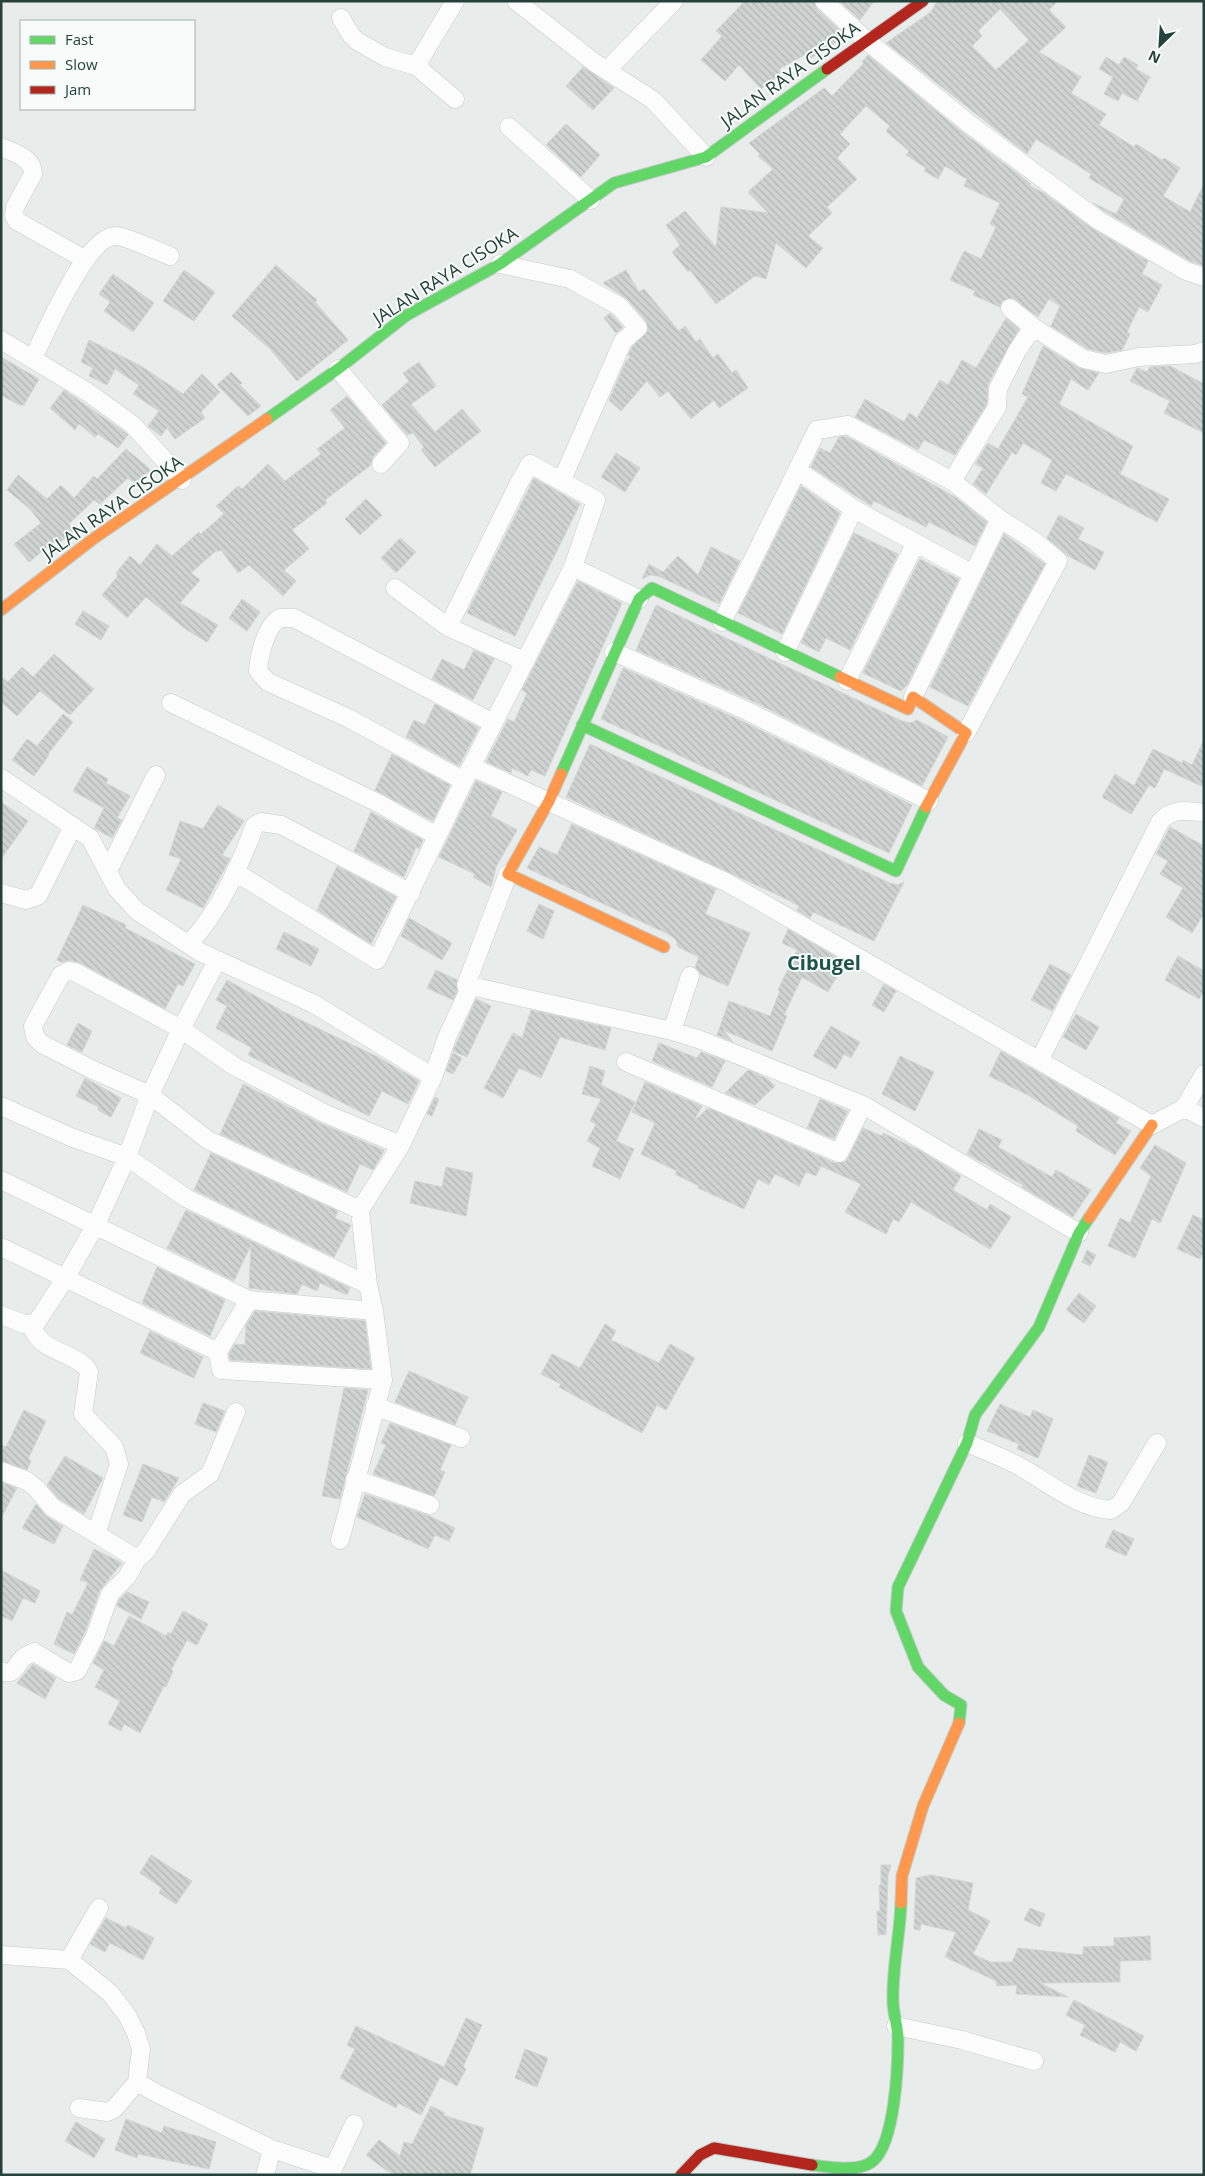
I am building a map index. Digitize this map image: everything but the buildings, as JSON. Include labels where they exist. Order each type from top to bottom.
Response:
[{"type":"street","points":[[416,66],[455,1]]},
{"type":"street","points":[[516,1],[607,70],[653,100],[706,158]]},
{"type":"street","points":[[607,70],[674,1]]},
{"type":"street","points":[[824,1],[866,40],[968,123],[1098,220],[1186,271],[1204,277]]},
{"type":"street","name":"JALAN RAYA CISOKA","points":[[1,610],[93,539],[182,480],[338,369],[407,315],[500,264],[614,183],[706,158],[866,40],[923,1]]},
{"type":"street","points":[[341,18],[350,36],[357,41],[385,57],[416,66],[454,98]]},
{"type":"street","points":[[509,127],[590,200]]},
{"type":"street","points":[[1,147],[27,159],[33,169],[33,174],[15,207],[14,216],[17,221],[84,259]]},
{"type":"street","points":[[33,358],[84,259],[100,241],[116,236],[170,256]]},
{"type":"street","points":[[500,264],[570,279],[619,306],[638,328],[623,341],[562,480]]},
{"type":"street","points":[[1010,308],[1033,327],[1084,359],[1106,364],[1139,357],[1195,354],[1204,351]]},
{"type":"street","points":[[952,481],[997,406],[998,389],[1017,351],[1033,327]]},
{"type":"street","points":[[1,340],[89,393],[133,425],[182,480]]},
{"type":"street","points":[[338,369],[400,444],[381,464]]},
{"type":"street","points":[[582,725],[896,871],[929,801],[1058,561],[1033,540],[1000,519],[952,481],[848,425],[817,430],[722,622]]},
{"type":"street","points":[[237,873],[377,960],[524,660],[573,567],[596,500],[530,464],[448,626]]},
{"type":"street","points":[[797,470],[854,509],[973,574]]},
{"type":"street","points":[[785,652],[854,509]]},
{"type":"street","points":[[466,985],[508,874],[549,801],[639,599],[652,588],[908,709],[1000,519]]},
{"type":"street","points":[[846,680],[915,544]]},
{"type":"street","points":[[573,567],[639,599]]},
{"type":"street","points":[[395,588],[448,626],[524,660]]},
{"type":"street","points":[[493,724],[294,618],[280,618],[270,626],[258,664],[258,671],[268,682],[468,774],[549,801],[726,882],[1040,1059],[1152,1125]]},
{"type":"street","points":[[614,652],[743,709],[929,801]]},
{"type":"street","points":[[913,697],[966,733]]},
{"type":"street","points":[[171,703],[380,804],[437,836]]},
{"type":"street","points":[[108,871],[156,775]]},
{"type":"street","points":[[1,778],[90,838],[117,889],[137,912],[217,961],[314,1004],[433,1077]]},
{"type":"street","points":[[1040,1059],[1160,822],[1167,814],[1188,810],[1204,813]]},
{"type":"street","points":[[189,944],[204,927],[237,873],[255,825],[261,822],[269,821],[281,825],[411,893]]},
{"type":"street","points":[[1,893],[26,900],[38,896],[73,826]]},
{"type":"street","points":[[508,874],[664,947]]},
{"type":"street","points":[[1,1314],[24,1324],[36,1323],[66,1279],[96,1224],[127,1157],[150,1096],[181,1029],[217,961]]},
{"type":"street","points":[[360,1210],[208,1140],[150,1096],[42,1044],[35,1038],[33,1026],[61,975],[68,971],[75,972],[181,1029],[234,1066],[326,1114],[401,1145]]},
{"type":"street","points":[[672,1031],[690,976]]},
{"type":"street","points":[[466,985],[474,985],[672,1031],[698,1039],[863,1105],[1079,1233]]},
{"type":"street","points":[[340,1540],[383,1380],[374,1311],[368,1286],[360,1210],[401,1145],[433,1077],[447,1037],[470,990],[466,985]]},
{"type":"street","points":[[626,1062],[839,1153],[863,1105]]},
{"type":"street","points":[[681,2175],[706,2150],[714,2148],[838,2169],[858,2168],[874,2161],[884,2143],[893,2112],[897,2063],[893,2000],[902,1876],[923,1806],[958,1728],[962,1709],[961,1705],[944,1695],[918,1667],[896,1610],[898,1587],[967,1443],[975,1415],[1038,1327],[1079,1233],[1152,1125],[1184,1108],[1204,1074]]},
{"type":"street","points":[[1,1106],[73,1138],[127,1157],[186,1198],[368,1286]]},
{"type":"street","points":[[1184,1108],[1204,1118]]},
{"type":"street","points":[[1,1180],[96,1224],[249,1300],[374,1311]]},
{"type":"street","points":[[1,1247],[218,1352]]},
{"type":"street","points":[[249,1300],[218,1352],[221,1370],[383,1380]]},
{"type":"street","points":[[31,1324],[36,1337],[42,1343],[85,1366],[89,1372],[83,1414],[114,1447],[119,1464],[96,1534]]},
{"type":"street","points":[[375,1406],[461,1438]]},
{"type":"street","points":[[1,1671],[7,1674],[13,1672],[24,1656],[34,1652],[69,1673],[76,1672],[95,1636],[110,1594],[127,1577],[137,1558],[146,1551],[182,1494],[210,1474],[236,1412]]},
{"type":"street","points":[[967,1443],[1017,1465],[1073,1499],[1100,1510],[1111,1510],[1121,1502],[1157,1443]]},
{"type":"street","points":[[1,1471],[27,1481],[36,1488],[52,1507],[137,1558]]},
{"type":"street","points":[[355,1479],[430,1505]]},
{"type":"street","points":[[69,1960],[99,1908]]},
{"type":"street","points":[[1,1955],[69,1960],[110,1993],[127,2015],[141,2049],[137,2082],[114,2109],[107,2112],[79,2108]]},
{"type":"street","points":[[896,2026],[962,2040],[1034,2061]]},
{"type":"street","points":[[137,2082],[272,2149],[333,2172],[354,2124]]},
{"type":"street","points":[[265,2175],[272,2149]]},
{"type":"traffic: fast","points":[[267,419],[338,369],[407,315],[500,264],[614,183],[706,157],[827,69]]},
{"type":"traffic: fast","points":[[561,774],[639,599],[652,588],[840,677]]},
{"type":"traffic: fast","points":[[582,725],[896,871],[926,807]]},
{"type":"traffic: fast","points":[[959,1723],[961,1705],[944,1695],[918,1667],[896,1611],[898,1587],[967,1443],[975,1415],[1039,1327],[1079,1233],[1089,1218]]},
{"type":"traffic: fast","points":[[812,2165],[844,2168],[861,2167],[874,2160],[887,2137],[894,2102],[897,2067],[898,2034],[893,2006],[893,1989],[901,1903]]},
{"type":"traffic: slow","points":[[1,610],[93,539],[267,419]]},
{"type":"traffic: slow","points":[[840,677],[908,709],[913,697],[966,733],[926,807]]},
{"type":"traffic: slow","points":[[561,774],[549,801],[508,874],[664,947]]},
{"type":"traffic: slow","points":[[1089,1218],[1152,1125]]},
{"type":"traffic: slow","points":[[901,1903],[902,1876],[923,1806],[959,1723]]},
{"type":"traffic: jam","points":[[827,69],[923,1]]},
{"type":"traffic: jam","points":[[681,2175],[700,2155],[714,2148],[812,2165]]},
{"type":"district","name":"Cibugel","points":[[824,962]]}]
